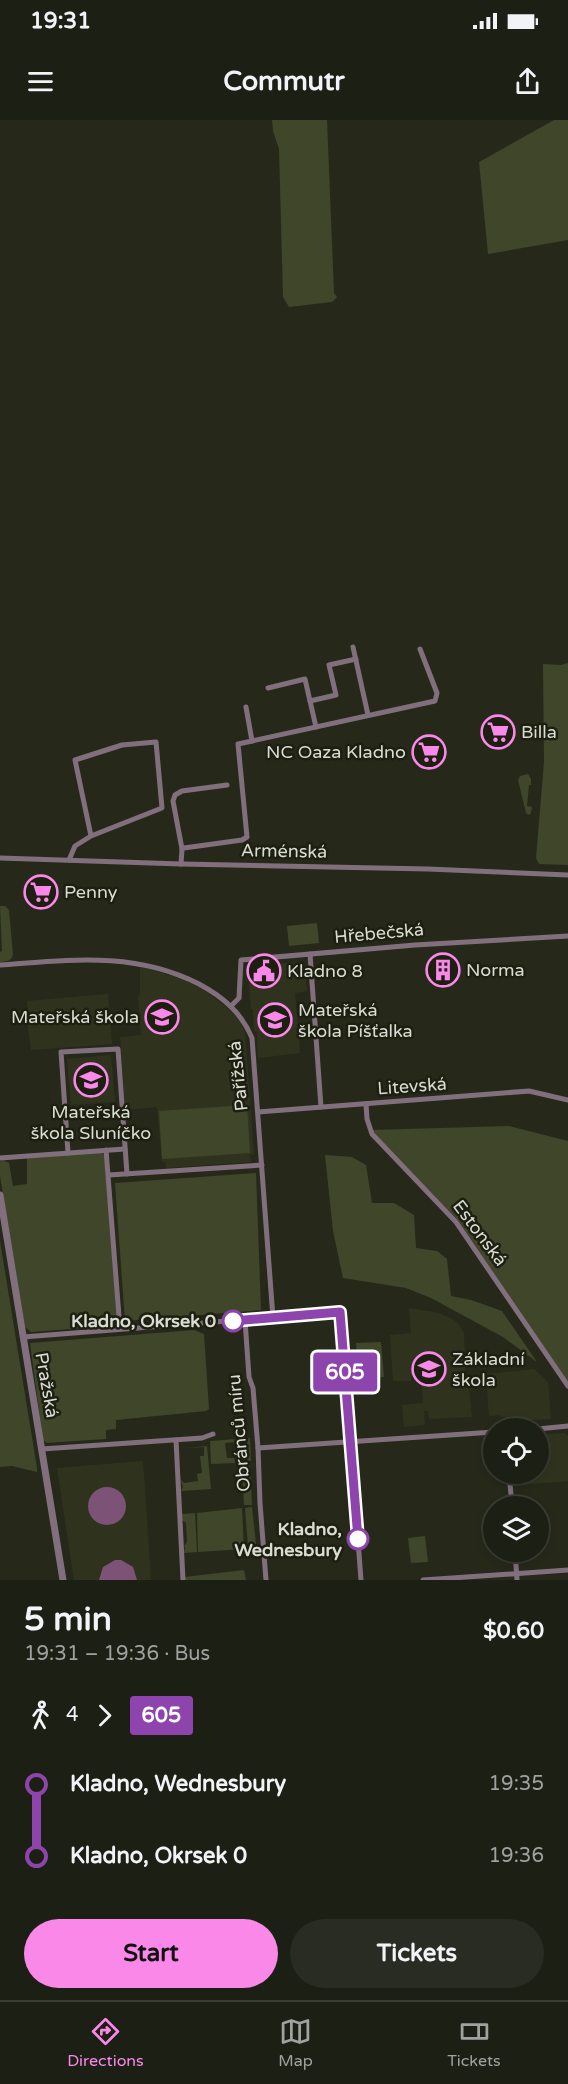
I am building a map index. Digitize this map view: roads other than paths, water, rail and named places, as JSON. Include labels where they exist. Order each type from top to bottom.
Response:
[{"type":"street","points":[[353,647],[368,715]]},
{"type":"street","points":[[182,849],[242,840],[247,837],[238,744],[435,701],[437,693],[420,649]]},
{"type":"street","points":[[310,701],[336,695],[329,665],[356,659]]},
{"type":"street","points":[[268,688],[305,679],[315,727]]},
{"type":"street","points":[[246,707],[252,741]]},
{"type":"street","points":[[69,860],[75,846],[91,836],[162,808],[156,742],[122,745],[75,760],[91,836]]},
{"type":"street","points":[[181,864],[182,849],[173,801],[175,795],[182,791],[227,786]]},
{"type":"street","name":"Arménská","points":[[0,858],[568,875]]},
{"type":"street","name":"Hřebečská","points":[[232,1005],[239,998],[241,960],[568,936]]},
{"type":"street","points":[[310,954],[321,1107]]},
{"type":"street","name":"Pařížská","points":[[0,965],[94,959],[142,963],[178,973],[209,990],[232,1005],[246,1023],[252,1038],[273,1318]]},
{"type":"street","points":[[68,1153],[61,1052],[118,1048],[127,1174]]},
{"type":"street","name":"Litevská","points":[[258,1112],[529,1091],[568,1100]]},
{"type":"street","name":"Estonská","points":[[366,1104],[366,1119],[372,1134],[456,1222],[491,1270],[568,1386]]},
{"type":"street","points":[[0,1158],[125,1149]]},
{"type":"street","points":[[106,1150],[120,1329]]},
{"type":"street","points":[[109,1175],[262,1165]]},
{"type":"street","name":"Pražská","points":[[0,1195],[63,1580]]},
{"type":"street","points":[[23,1337],[340,1312],[361,1580]]},
{"type":"street","name":"Obránců míru","points":[[245,1320],[258,1448],[266,1580]]},
{"type":"street","points":[[549,1428],[568,1426]]},
{"type":"street","points":[[258,1448],[483,1433]]},
{"type":"street","points":[[42,1449],[202,1438],[213,1434]]},
{"type":"street","points":[[176,1440],[183,1580]]},
{"type":"street","points":[[516,1562],[518,1580]]},
{"type":"street","points":[[423,1580],[568,1570]]},
{"type":"place","name":"Billa","points":[[498,732]]},
{"type":"place","name":"NC Oaza Kladno","points":[[429,752]]},
{"type":"place","name":"Penny","points":[[41,892]]},
{"type":"place","name":"Norma","points":[[443,970]]},
{"type":"place","name":"Kladno 8","points":[[264,971]]},
{"type":"place","name":"Mateřská škola","points":[[162,1017]]},
{"type":"place","name":"Mateřská škola Píšťalka","points":[[275,1020]]},
{"type":"place","name":"Mateřská škola Sluníčko","points":[[91,1080]]},
{"type":"place","name":"Kladno, Okrsek 0","points":[[233,1321]]},
{"type":"place","name":"Základní škola","points":[[429,1369]]},
{"type":"place","name":"Kladno, Wednesbury","points":[[358,1539]]}]
